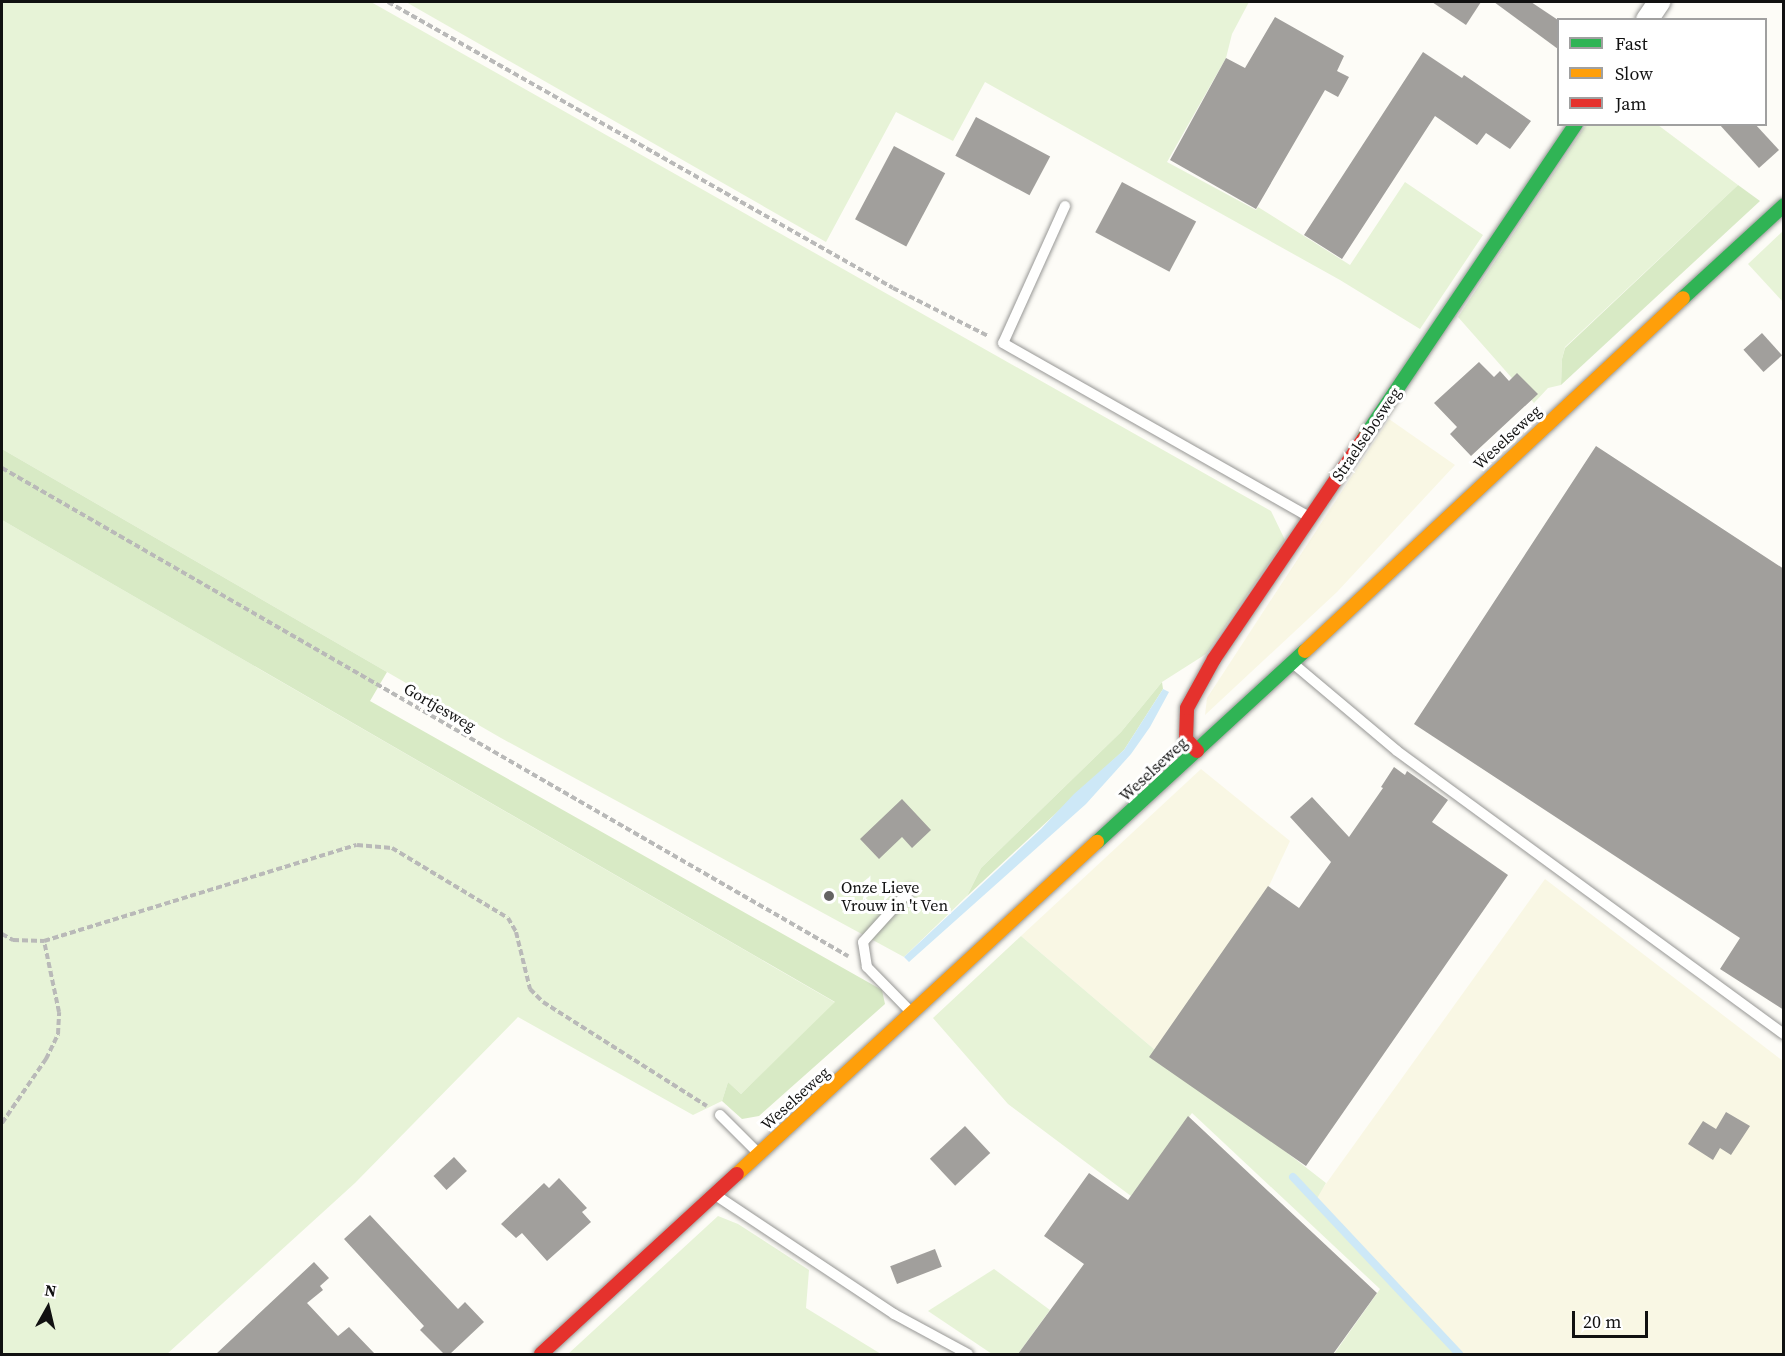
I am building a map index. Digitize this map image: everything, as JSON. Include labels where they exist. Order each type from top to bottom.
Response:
[{"type":"main road","name":"Straelsebosweg","points":[[1197,751],[1186,739],[1187,708],[1214,659],[1575,126]]},
{"type":"main road","name":"Weselseweg","points":[[541,1354],[1197,751],[1464,500],[1784,205]]},
{"type":"street","points":[[1648,18],[1659,2]]},
{"type":"lane","points":[[1065,206],[1002,343],[1310,518]]},
{"type":"lane","points":[[1292,663],[1397,751],[1784,1034]]},
{"type":"lane","points":[[910,890],[863,942],[867,967],[912,1013]]},
{"type":"lane","points":[[720,1115],[758,1153]]},
{"type":"lane","points":[[715,1194],[894,1314],[968,1354]]},
{"type":"path","points":[[388,2],[893,288],[1002,343]]},
{"type":"path","name":"Gortjesweg","points":[[2,468],[867,967]]},
{"type":"path","points":[[2,934],[14,940],[44,941],[357,845],[392,848],[508,918],[516,932],[530,989],[543,1002],[720,1115]]},
{"type":"path","points":[[2,1123],[46,1059],[58,1034],[59,1012],[44,941]]},
{"type":"shaded area","points":[[1389,419],[1455,465],[1337,592],[1205,715],[1207,698]]},
{"type":"shaded area","points":[[1201,769],[1290,841],[1269,886],[1155,1050],[1021,936]]},
{"type":"shaded area","points":[[1545,879],[1783,1061],[1783,1354],[1455,1354],[1315,1199]]},
{"type":"green space","points":[[2,2],[371,2],[1271,511],[1285,540],[1206,654],[1162,682],[1121,732],[981,868],[967,896],[904,957],[501,738],[2,449]]},
{"type":"green space","points":[[406,2],[1249,2],[1232,34],[1226,58],[1167,162],[1256,210],[1258,207],[1350,265],[1405,182],[1483,235],[1420,329],[1340,280],[985,82],[953,141],[896,112],[826,242]]},
{"type":"green space","points":[[1585,126],[1659,126],[1738,185],[1565,347],[1561,385],[1548,388],[1534,403],[1458,317]]},
{"type":"green space","points":[[1738,185],[1760,201],[1561,385],[1562,359],[1565,348]]},
{"type":"green space","points":[[1783,231],[1783,302],[1748,264]]},
{"type":"green space","points":[[2,449],[387,672],[370,701],[882,990],[885,1004],[759,1116],[742,1119],[722,1101],[728,1082],[741,1094],[835,1002],[2,520]]},
{"type":"green space","points":[[2,520],[836,1003],[741,1094],[728,1082],[722,1101],[693,1115],[518,1017],[355,1183],[167,1354],[2,1354]]},
{"type":"green space","points":[[1162,682],[1163,689],[1124,750],[967,896],[981,868],[1121,732]]},
{"type":"green space","points":[[1021,936],[1155,1050],[1326,1183],[1316,1200],[1455,1354],[1334,1354],[1380,1289],[1192,1113],[1131,1196],[1008,1104],[933,1018]]},
{"type":"green space","points":[[718,1216],[738,1224],[809,1270],[806,1308],[881,1354],[568,1354]]},
{"type":"green space","points":[[994,1269],[1050,1310],[1018,1354],[992,1354],[928,1311]]},
{"type":"water","points":[[1163,689],[1169,692],[1150,727],[1131,754],[1086,804],[909,962],[904,957],[1041,829],[1074,794],[1124,750]]},
{"type":"building","points":[[1432,2],[1481,2],[1466,25]]},
{"type":"building","points":[[1494,2],[1531,2],[1557,19],[1557,48]]},
{"type":"building","points":[[1275,17],[1344,56],[1337,71],[1349,77],[1338,97],[1325,90],[1256,209],[1170,160],[1226,58],[1245,68]]},
{"type":"building","points":[[1423,52],[1462,78],[1464,75],[1531,121],[1510,149],[1486,133],[1477,145],[1435,116],[1342,259],[1304,235]]},
{"type":"building","points":[[976,117],[1050,156],[1030,195],[955,156]]},
{"type":"building","points":[[1721,126],[1757,126],[1779,150],[1759,168]]},
{"type":"building","points":[[894,146],[945,173],[906,247],[855,219]]},
{"type":"building","points":[[1122,182],[1196,221],[1169,272],[1095,232]]},
{"type":"building","points":[[1762,333],[1782,355],[1763,372],[1743,350]]},
{"type":"building","points":[[1479,362],[1494,377],[1500,371],[1509,381],[1517,373],[1538,394],[1471,456],[1450,434],[1457,427],[1434,403]]},
{"type":"building","points":[[1596,446],[1784,569],[1784,1010],[1720,969],[1740,938],[1414,724]]},
{"type":"building","points":[[1394,767],[1405,775],[1407,771],[1448,800],[1432,822],[1508,875],[1306,1166],[1149,1057],[1268,886],[1299,908],[1331,862],[1290,817],[1312,797],[1349,837],[1383,788],[1381,787]]},
{"type":"building","points":[[902,799],[931,830],[912,848],[902,837],[879,859],[860,839]]},
{"type":"building","points":[[1726,1112],[1750,1126],[1731,1155],[1720,1148],[1713,1160],[1688,1144],[1703,1121],[1716,1129]]},
{"type":"building","points":[[1188,1116],[1377,1293],[1333,1354],[1018,1354],[1084,1264],[1044,1236],[1089,1173],[1128,1200]]},
{"type":"building","points":[[965,1126],[990,1153],[955,1186],[930,1159]]},
{"type":"building","points":[[454,1157],[467,1171],[446,1190],[434,1176]]},
{"type":"building","points":[[559,1178],[587,1208],[582,1212],[591,1222],[547,1261],[522,1233],[516,1238],[501,1224],[544,1183],[549,1188]]},
{"type":"building","points":[[370,1215],[458,1309],[465,1302],[484,1322],[450,1354],[444,1354],[420,1330],[424,1326],[344,1239]]},
{"type":"building","points":[[935,1249],[942,1267],[897,1284],[890,1266]]},
{"type":"building","points":[[314,1262],[329,1278],[320,1286],[323,1290],[307,1303],[338,1336],[349,1327],[375,1354],[216,1354]]},
{"type":"waterway","points":[[1293,1177],[1459,1354]]},
{"type":"traffic: fast","points":[[1364,438],[1575,126]]},
{"type":"traffic: fast","points":[[1683,298],[1784,205]]},
{"type":"traffic: fast","points":[[1097,842],[1305,651]]},
{"type":"traffic: slow","points":[[1305,651],[1683,298]]},
{"type":"traffic: slow","points":[[737,1174],[1097,842]]},
{"type":"traffic: jam","points":[[1197,751],[1186,739],[1187,708],[1214,659],[1364,438]]},
{"type":"traffic: jam","points":[[541,1354],[737,1174]]},
{"type":"place","name":"Onze Lieve Vrouw in 't Ven","points":[[829,896]]}]
